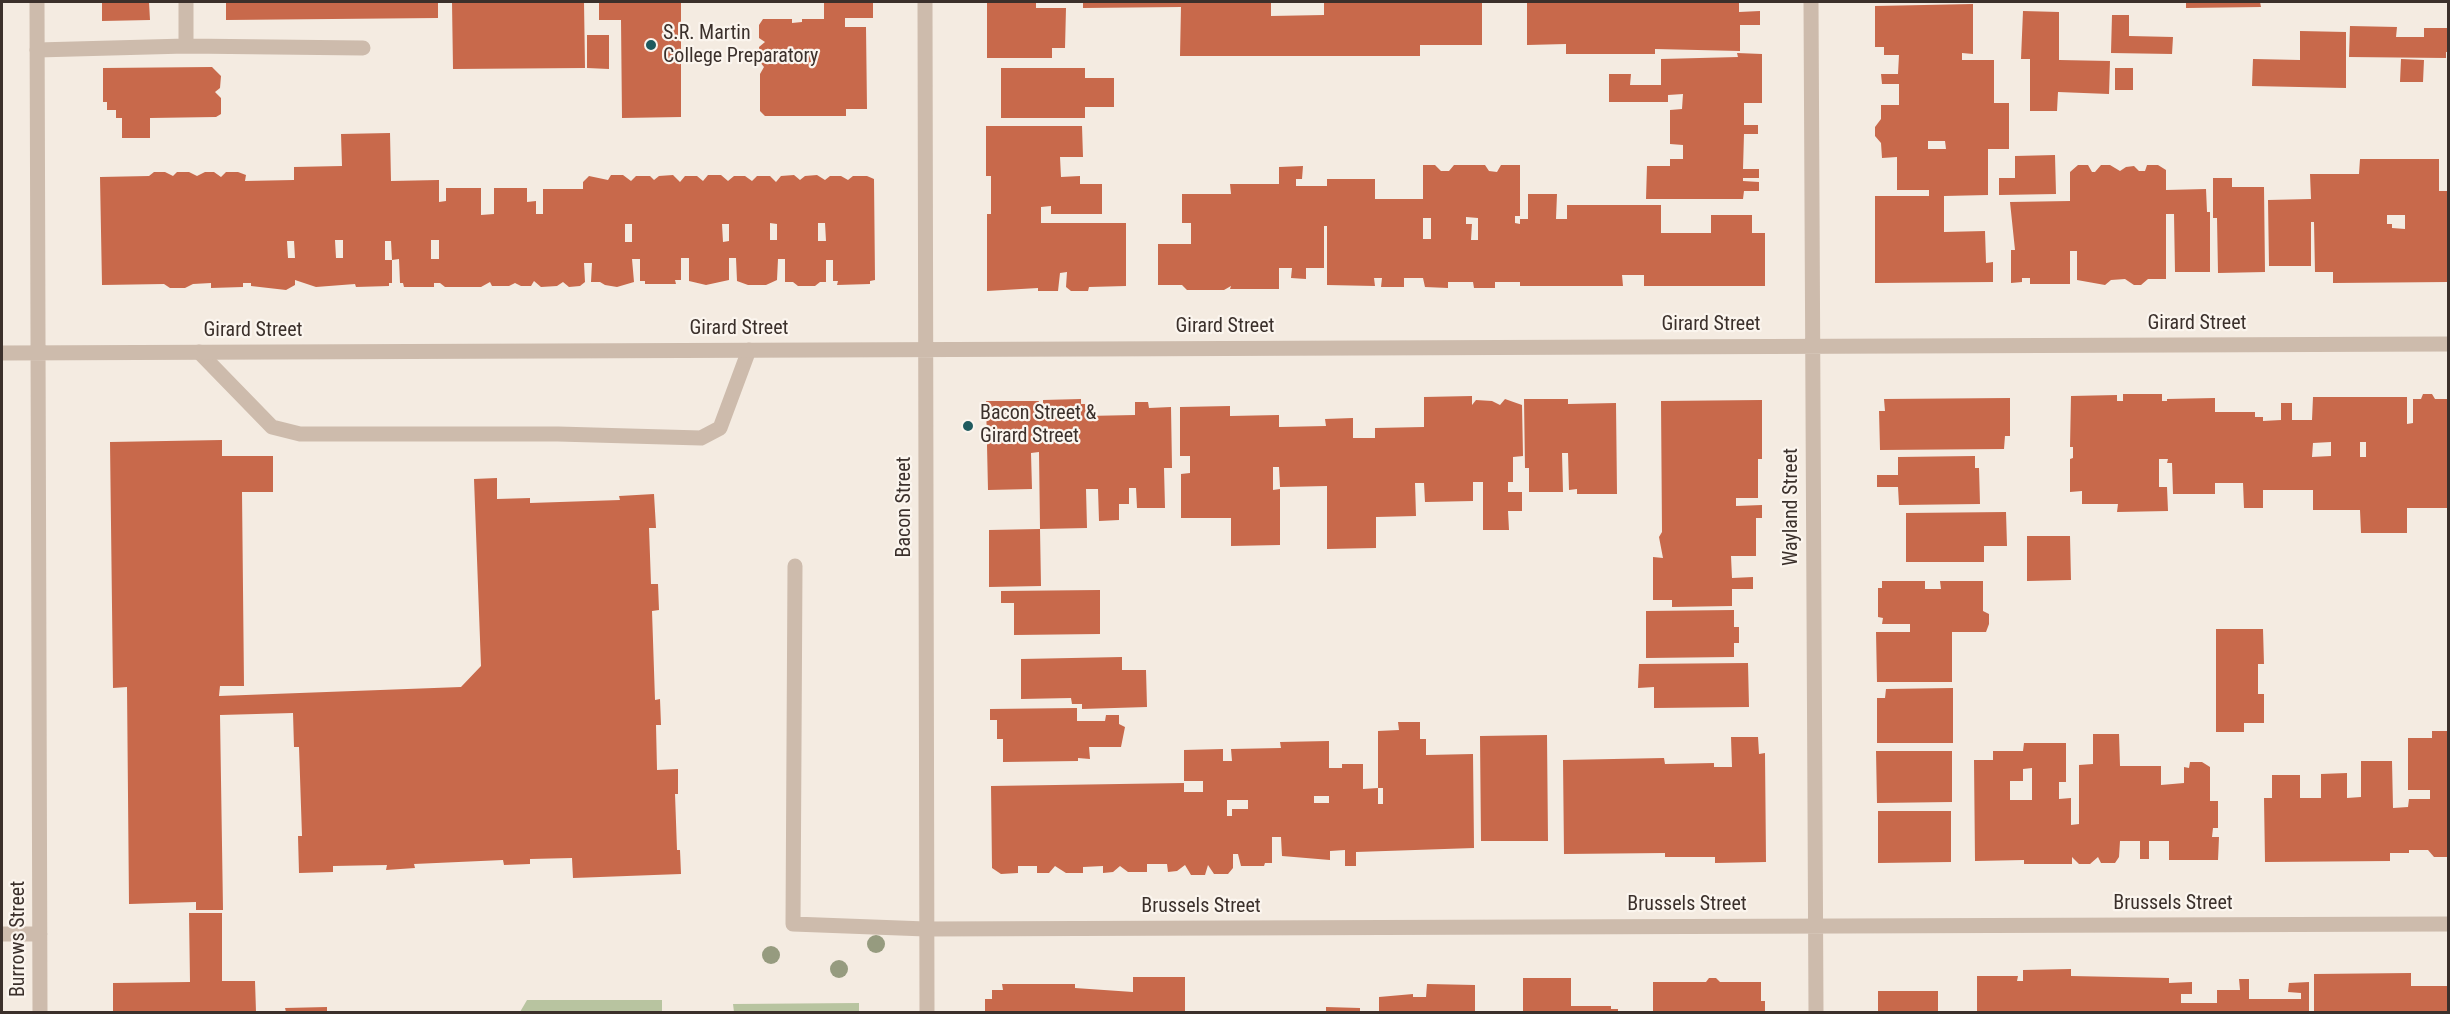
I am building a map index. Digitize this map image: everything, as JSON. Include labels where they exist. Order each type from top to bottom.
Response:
[{"type":"street","name":"Burrows Street","points":[[37,2],[36,353],[40,1012]]},
{"type":"street","points":[[186,2],[186,46]]},
{"type":"street","name":"Bacon Street","points":[[925,2],[927,1012]]},
{"type":"street","name":"Wayland Street","points":[[1811,2],[1816,1012]]},
{"type":"street","points":[[37,50],[186,46],[363,48]]},
{"type":"street","name":"Girard Street","points":[[2,353],[2448,344]]},
{"type":"street","points":[[199,352],[272,427],[300,434],[558,434],[701,438],[720,428],[749,350]]},
{"type":"street","name":"Brussels Street","points":[[795,566],[793,924],[926,929],[2448,924]]},
{"type":"street","points":[[2,934],[40,934]]},
{"type":"green space","points":[[527,1000],[662,1000],[662,1012],[520,1012]]},
{"type":"green space","points":[[859,1003],[859,1012],[734,1012],[733,1004]]},
{"type":"building","points":[[102,2],[149,2],[150,20],[102,21]]},
{"type":"building","points":[[226,2],[438,2],[438,18],[226,20]]},
{"type":"building","points":[[452,2],[584,2],[585,68],[453,69]]},
{"type":"building","name":"S.R. Martin College Preparatory","points":[[599,2],[681,2],[681,117],[622,118],[621,20],[599,20]]},
{"type":"building","points":[[824,2],[873,2],[873,18],[845,18],[845,27],[866,27],[867,109],[846,109],[846,116],[765,116],[760,111],[760,74],[764,67],[760,62],[759,47],[765,42],[759,38],[759,25],[763,19],[792,19],[792,23],[802,22],[802,19],[824,19]]},
{"type":"building","points":[[987,2],[1036,2],[1036,8],[1066,8],[1065,48],[1052,48],[1052,58],[987,58]]},
{"type":"building","points":[[1083,2],[1271,2],[1271,16],[1324,15],[1324,2],[1482,2],[1482,45],[1420,45],[1420,56],[1180,56],[1181,7],[1083,8]]},
{"type":"building","points":[[1527,2],[1739,2],[1739,12],[1760,11],[1760,25],[1740,25],[1740,51],[1655,49],[1655,54],[1566,54],[1566,44],[1527,45]]},
{"type":"building","points":[[2186,2],[2260,2],[2261,7],[2186,8]]},
{"type":"building","points":[[1973,4],[1973,54],[1962,53],[1962,60],[1994,60],[1994,103],[2009,103],[2009,149],[1988,149],[1988,195],[1944,196],[1944,232],[1985,231],[1986,263],[1993,262],[1993,282],[1875,283],[1875,196],[1929,196],[1929,190],[1897,190],[1897,157],[1882,158],[1881,143],[1875,136],[1875,127],[1881,119],[1881,105],[1899,105],[1899,84],[1882,84],[1881,74],[1898,74],[1899,55],[1884,55],[1884,47],[1875,47],[1875,6]],"holes":[[[1928,141],[1945,141],[1946,149],[1928,149]]]},
{"type":"building","points":[[2023,11],[2059,12],[2059,60],[2110,61],[2109,94],[2058,92],[2057,111],[2030,111],[2030,59],[2021,59]]},
{"type":"building","points":[[2112,15],[2129,15],[2129,36],[2173,37],[2172,54],[2111,53]]},
{"type":"building","points":[[2350,26],[2397,27],[2396,37],[2424,37],[2424,28],[2448,28],[2448,52],[2446,52],[2446,58],[2349,57]]},
{"type":"building","points":[[2300,31],[2346,32],[2346,88],[2252,86],[2253,59],[2300,60]]},
{"type":"building","points":[[587,35],[609,35],[609,69],[587,68]]},
{"type":"building","points":[[1737,53],[1762,54],[1762,103],[1744,103],[1744,125],[1758,125],[1758,134],[1744,134],[1743,169],[1759,169],[1759,178],[1743,178],[1743,181],[1759,182],[1759,191],[1744,191],[1743,199],[1646,199],[1647,166],[1670,166],[1670,159],[1683,159],[1683,145],[1670,144],[1670,110],[1682,109],[1683,94],[1668,95],[1668,102],[1609,102],[1609,74],[1631,74],[1630,85],[1661,85],[1661,59],[1738,57]]},
{"type":"building","points":[[2401,59],[2424,60],[2423,82],[2400,82]]},
{"type":"building","points":[[212,67],[221,76],[220,88],[215,92],[221,98],[221,114],[216,117],[150,118],[150,138],[122,138],[122,118],[116,118],[116,110],[107,110],[107,102],[103,102],[103,68]]},
{"type":"building","points":[[1001,68],[1085,68],[1085,78],[1114,78],[1114,107],[1085,107],[1085,118],[1001,118]]},
{"type":"building","points":[[2115,68],[2133,68],[2133,90],[2115,90]]},
{"type":"building","points":[[986,126],[1082,126],[1083,157],[1060,157],[1061,177],[1080,176],[1080,184],[1102,184],[1102,214],[1051,214],[1051,206],[1041,207],[1041,223],[1126,223],[1126,286],[1089,287],[1088,291],[1071,291],[1066,287],[1067,272],[1060,273],[1058,291],[1038,291],[1038,288],[987,291],[987,214],[991,214],[991,176],[986,176]]},
{"type":"building","points":[[390,133],[391,181],[439,180],[439,202],[446,201],[446,188],[481,188],[481,215],[494,214],[494,188],[527,188],[527,202],[536,201],[536,214],[543,214],[543,189],[583,189],[583,182],[589,176],[608,180],[611,175],[623,175],[631,181],[636,176],[650,176],[654,180],[659,176],[673,175],[680,182],[685,176],[697,176],[703,181],[708,175],[721,175],[728,181],[734,176],[745,176],[752,181],[757,176],[770,176],[776,182],[781,176],[794,175],[800,180],[805,176],[817,175],[825,180],[830,176],[841,176],[848,180],[853,176],[867,176],[874,179],[875,280],[870,281],[870,284],[837,285],[838,281],[833,281],[833,260],[826,260],[826,282],[820,282],[815,286],[798,286],[793,282],[785,282],[785,259],[778,259],[777,280],[766,285],[748,285],[737,281],[736,258],[729,258],[729,280],[706,285],[689,281],[689,258],[681,258],[681,280],[675,280],[676,284],[645,284],[645,281],[640,281],[640,259],[632,259],[634,282],[617,287],[591,282],[592,263],[584,263],[585,282],[580,286],[569,287],[563,282],[557,286],[541,287],[534,281],[531,286],[521,286],[515,283],[509,286],[492,286],[490,282],[481,287],[445,287],[440,283],[434,283],[434,287],[404,287],[403,283],[400,283],[399,259],[392,260],[392,283],[389,283],[389,286],[356,287],[355,284],[316,287],[295,280],[295,285],[286,290],[251,286],[251,283],[243,283],[243,287],[211,288],[211,283],[193,284],[185,288],[170,288],[164,284],[102,285],[100,177],[149,176],[154,172],[165,172],[173,176],[177,172],[189,172],[197,176],[205,172],[214,172],[221,177],[226,172],[238,172],[246,175],[245,181],[294,180],[294,167],[342,166],[341,134]],"holes":[[[770,223],[777,224],[777,240],[770,240]],[[818,223],[825,223],[826,241],[818,241]],[[625,224],[632,224],[632,242],[625,242]],[[722,224],[729,224],[729,241],[723,242]],[[335,240],[343,240],[343,258],[336,258]],[[431,240],[439,240],[439,259],[431,259]],[[287,241],[294,241],[295,258],[288,258]],[[385,241],[391,241],[392,260],[385,260]]]},
{"type":"building","points":[[2055,155],[2056,194],[1999,195],[1999,178],[2015,178],[2015,156]]},
{"type":"building","points":[[2360,159],[2439,159],[2439,191],[2447,191],[2448,282],[2333,283],[2333,272],[2315,272],[2314,222],[2311,222],[2311,266],[2269,266],[2268,200],[2311,199],[2310,174],[2359,174]],"holes":[[[2387,215],[2405,215],[2405,229],[2392,228],[2392,224],[2387,224]]]},
{"type":"building","points":[[1423,165],[1435,165],[1441,171],[1449,171],[1454,165],[1485,165],[1489,171],[1497,172],[1501,165],[1520,165],[1520,216],[1515,216],[1515,223],[1520,224],[1520,219],[1528,219],[1528,194],[1557,194],[1556,219],[1567,219],[1567,205],[1661,205],[1661,233],[1711,233],[1711,215],[1752,215],[1752,233],[1765,233],[1765,286],[1644,286],[1644,275],[1622,275],[1623,286],[1520,286],[1520,282],[1495,282],[1495,288],[1474,288],[1473,282],[1448,282],[1448,288],[1425,287],[1423,278],[1404,278],[1404,287],[1381,287],[1382,278],[1374,278],[1375,286],[1327,285],[1327,226],[1324,226],[1324,268],[1306,268],[1306,279],[1291,278],[1292,268],[1279,268],[1279,289],[1230,289],[1231,286],[1224,290],[1187,290],[1182,285],[1158,285],[1158,244],[1191,244],[1191,223],[1182,223],[1182,194],[1231,194],[1230,184],[1279,184],[1279,167],[1303,166],[1302,179],[1296,179],[1296,186],[1327,186],[1327,179],[1375,179],[1375,199],[1423,199]],"holes":[[[1466,217],[1478,218],[1478,240],[1471,240],[1472,224],[1466,224]],[[1423,218],[1431,218],[1431,239],[1423,239]]]},
{"type":"building","points":[[2078,165],[2088,165],[2092,172],[2095,172],[2101,165],[2110,165],[2120,171],[2134,166],[2139,171],[2145,171],[2147,165],[2158,165],[2166,170],[2166,190],[2206,189],[2207,212],[2210,212],[2210,272],[2175,272],[2174,214],[2166,214],[2166,279],[2148,279],[2141,285],[2134,285],[2125,279],[2111,280],[2105,285],[2077,280],[2077,251],[2070,251],[2070,284],[2030,284],[2030,278],[2022,278],[2022,282],[2011,283],[2011,250],[2015,250],[2010,202],[2070,201],[2070,172]]},
{"type":"building","points":[[2213,178],[2232,178],[2232,187],[2264,187],[2265,272],[2218,273],[2217,218],[2213,218]]},
{"type":"building","points":[[2123,394],[2162,394],[2162,401],[2215,398],[2215,412],[2255,412],[2255,417],[2263,417],[2263,421],[2281,420],[2281,403],[2292,403],[2292,420],[2312,420],[2313,397],[2407,397],[2407,424],[2413,423],[2413,399],[2421,399],[2423,394],[2432,394],[2435,399],[2448,399],[2448,508],[2407,508],[2407,533],[2361,533],[2360,510],[2313,510],[2313,490],[2263,490],[2263,508],[2244,508],[2243,483],[2215,483],[2215,494],[2173,494],[2172,463],[2167,463],[2168,459],[2159,459],[2159,487],[2167,487],[2168,511],[2117,512],[2118,504],[2082,504],[2082,491],[2070,492],[2070,459],[2073,458],[2073,447],[2070,447],[2071,396],[2117,395],[2117,401],[2123,401]],"holes":[[[2331,442],[2331,456],[2312,457],[2313,443]],[[2360,442],[2366,442],[2366,457],[2360,457]]]},
{"type":"building","points":[[1472,396],[1472,405],[1476,400],[1492,401],[1500,405],[1505,399],[1522,405],[1523,456],[1513,457],[1513,482],[1508,482],[1508,492],[1522,492],[1522,511],[1508,511],[1509,530],[1483,530],[1483,482],[1473,482],[1473,501],[1425,502],[1424,483],[1415,483],[1416,516],[1376,517],[1376,548],[1327,549],[1327,486],[1280,487],[1279,467],[1273,467],[1273,490],[1280,489],[1280,545],[1231,546],[1231,518],[1181,518],[1181,474],[1190,473],[1190,456],[1180,456],[1180,407],[1230,406],[1230,416],[1279,415],[1279,427],[1326,426],[1325,419],[1353,418],[1353,438],[1375,438],[1375,428],[1424,427],[1424,397]]},
{"type":"building","points":[[2010,398],[2010,436],[2005,436],[2004,449],[1880,450],[1879,411],[1885,411],[1884,399]]},
{"type":"building","points":[[1081,399],[1081,404],[1085,404],[1086,416],[1135,415],[1135,402],[1148,402],[1149,408],[1171,407],[1172,468],[1164,468],[1165,508],[1137,508],[1136,488],[1129,488],[1129,504],[1119,504],[1119,520],[1099,521],[1098,489],[1086,489],[1087,528],[1040,529],[1039,452],[1031,453],[1032,489],[988,490],[986,401],[1039,401],[1038,405],[1043,404],[1043,400]]},
{"type":"building","points":[[1524,399],[1568,399],[1568,404],[1616,403],[1617,494],[1577,494],[1577,489],[1569,490],[1568,453],[1562,453],[1563,492],[1529,492],[1529,468],[1525,468]]},
{"type":"building","points":[[1762,400],[1762,459],[1758,459],[1758,498],[1736,498],[1736,506],[1762,505],[1762,518],[1756,518],[1756,556],[1731,556],[1732,578],[1753,577],[1753,589],[1732,589],[1732,606],[1672,607],[1672,600],[1653,600],[1653,557],[1663,558],[1659,537],[1662,532],[1661,401]]},
{"type":"building","points":[[222,440],[222,456],[273,456],[273,492],[242,492],[244,686],[220,686],[219,696],[461,687],[481,666],[474,479],[497,478],[497,499],[530,498],[530,503],[620,500],[619,496],[654,494],[656,528],[649,528],[651,584],[658,584],[659,610],[652,611],[655,700],[660,699],[661,725],[656,725],[657,770],[678,769],[678,794],[675,794],[677,850],[680,850],[681,874],[573,878],[572,858],[530,859],[530,864],[504,865],[503,860],[414,864],[415,868],[386,870],[387,865],[333,866],[333,872],[299,873],[298,836],[302,836],[299,747],[294,747],[293,713],[220,715],[223,910],[196,910],[196,902],[129,904],[127,687],[113,688],[110,442]]},
{"type":"building","points":[[1975,456],[1975,468],[1979,468],[1980,504],[1899,505],[1898,487],[1877,487],[1877,475],[1898,475],[1898,457]]},
{"type":"building","points":[[2006,512],[2007,546],[1984,546],[1984,562],[1906,562],[1906,513]]},
{"type":"building","points":[[1040,529],[1041,586],[989,587],[989,530]]},
{"type":"building","points":[[2027,536],[2070,536],[2071,580],[2027,581]]},
{"type":"building","points":[[1882,581],[1925,581],[1925,589],[1941,589],[1940,581],[1983,581],[1983,611],[1989,614],[1989,624],[1986,632],[1952,632],[1952,682],[1877,682],[1876,632],[1910,632],[1910,624],[1882,624],[1883,618],[1878,617],[1878,588],[1882,588]]},
{"type":"building","points":[[1100,590],[1100,634],[1014,635],[1014,603],[1001,603],[1001,591]]},
{"type":"building","points":[[1734,610],[1734,627],[1739,627],[1739,643],[1734,643],[1734,657],[1646,658],[1646,611]]},
{"type":"building","points":[[2216,629],[2263,629],[2264,664],[2258,664],[2258,694],[2264,694],[2264,723],[2244,723],[2244,732],[2216,732]]},
{"type":"building","points":[[1122,657],[1122,670],[1146,670],[1147,707],[1082,709],[1082,704],[1072,704],[1071,698],[1021,699],[1021,659]]},
{"type":"building","points":[[1748,663],[1749,707],[1654,708],[1654,687],[1638,688],[1639,664]]},
{"type":"building","points":[[1953,688],[1953,743],[1877,743],[1877,698],[1885,698],[1886,689]]},
{"type":"building","points":[[1077,708],[1077,721],[1105,721],[1106,715],[1119,715],[1119,724],[1125,727],[1121,747],[1089,747],[1090,759],[1078,758],[1078,761],[1003,762],[1003,739],[997,739],[997,720],[990,720],[990,709]]},
{"type":"building","points":[[1398,722],[1420,722],[1420,739],[1426,739],[1426,755],[1473,754],[1474,848],[1356,852],[1356,866],[1345,866],[1345,850],[1330,851],[1330,860],[1282,856],[1281,837],[1272,837],[1272,863],[1265,863],[1264,866],[1241,866],[1238,854],[1233,854],[1233,868],[1228,874],[1214,874],[1208,865],[1205,875],[1191,875],[1185,865],[1177,871],[1168,872],[1167,864],[1147,864],[1147,872],[1128,872],[1120,866],[1113,872],[1103,873],[1103,866],[1083,867],[1083,873],[1066,873],[1055,866],[1049,873],[1037,873],[1037,866],[1018,866],[1018,873],[1001,874],[992,868],[991,786],[1184,783],[1184,792],[1203,792],[1203,781],[1184,781],[1184,750],[1223,749],[1223,761],[1232,761],[1231,749],[1281,748],[1280,742],[1329,741],[1329,768],[1342,768],[1342,764],[1363,764],[1363,789],[1378,788],[1378,731],[1399,730]],"holes":[[[1378,788],[1383,788],[1383,804],[1378,804]],[[1314,796],[1329,796],[1329,803],[1314,803]],[[1227,800],[1248,800],[1248,809],[1232,809],[1232,816],[1227,816]]]},
{"type":"building","points":[[2432,731],[2448,731],[2448,857],[2434,857],[2428,850],[2409,850],[2409,853],[2390,853],[2390,861],[2265,862],[2264,798],[2272,798],[2272,775],[2300,775],[2300,798],[2321,798],[2321,774],[2347,773],[2347,798],[2361,797],[2361,761],[2392,761],[2393,808],[2408,807],[2409,799],[2430,799],[2430,790],[2408,790],[2408,738],[2432,738]]},
{"type":"building","points":[[2093,734],[2119,734],[2120,766],[2161,766],[2161,785],[2184,783],[2184,767],[2189,768],[2190,762],[2202,762],[2210,767],[2210,801],[2218,801],[2218,828],[2213,828],[2212,837],[2219,837],[2218,860],[2169,860],[2169,841],[2149,841],[2149,859],[2140,859],[2140,841],[2120,841],[2119,857],[2115,863],[2101,863],[2098,857],[2090,864],[2079,864],[2072,857],[2072,864],[2024,864],[2024,860],[1975,861],[1974,760],[1993,760],[1993,751],[2023,751],[2024,743],[2066,743],[2066,782],[2059,782],[2059,799],[2071,798],[2071,825],[2079,824],[2079,765],[2093,764]],"holes":[[[2032,768],[2032,800],[2010,800],[2010,781],[2023,781],[2023,769]]]},
{"type":"building","points":[[1547,735],[1548,841],[1481,841],[1480,736]]},
{"type":"building","points":[[1731,737],[1758,737],[1759,754],[1765,753],[1766,862],[1715,863],[1715,857],[1665,857],[1665,853],[1564,854],[1563,760],[1664,758],[1665,764],[1714,763],[1714,767],[1732,767]]},
{"type":"building","points":[[1876,751],[1952,751],[1952,802],[1877,803]]},
{"type":"building","points":[[1878,811],[1951,811],[1951,862],[1878,863]]},
{"type":"building","points":[[189,913],[222,913],[222,981],[255,981],[256,1012],[113,1012],[113,983],[190,982]]},
{"type":"building","points":[[2071,969],[2071,976],[2169,978],[2169,983],[2192,982],[2192,994],[2181,994],[2181,1003],[2217,1003],[2217,990],[2240,990],[2239,979],[2249,979],[2249,999],[2301,999],[2301,993],[2288,992],[2289,983],[2309,982],[2309,1012],[1977,1012],[1977,976],[2018,976],[2017,981],[2023,981],[2023,970]]},
{"type":"building","points":[[2411,973],[2411,986],[2448,986],[2448,1012],[2314,1012],[2314,974]]},
{"type":"building","points":[[1133,977],[1185,977],[1185,1012],[985,1012],[985,999],[992,999],[992,990],[1003,990],[1002,984],[1075,984],[1075,988],[1133,992]]},
{"type":"building","points":[[1523,978],[1571,978],[1571,1006],[1611,1006],[1611,1009],[1618,1009],[1618,1012],[1523,1012]]},
{"type":"building","points":[[1709,978],[1716,978],[1720,982],[1761,982],[1761,1001],[1765,1001],[1765,1012],[1653,1012],[1653,982],[1706,982]]},
{"type":"building","points":[[1427,984],[1475,985],[1475,1012],[1379,1012],[1379,997],[1413,994],[1413,997],[1426,997]]},
{"type":"building","points":[[1878,991],[1938,991],[1938,1012],[1878,1012]]},
{"type":"building","points":[[327,1007],[327,1012],[286,1012],[285,1008]]},
{"type":"building","points":[[1326,1007],[1360,1008],[1360,1012],[1326,1012]]},
{"type":"place","name":"S.R. Martin College Preparatory","points":[[651,45]]},
{"type":"place","name":"Bacon Street & Girard Street","points":[[968,426]]}]
